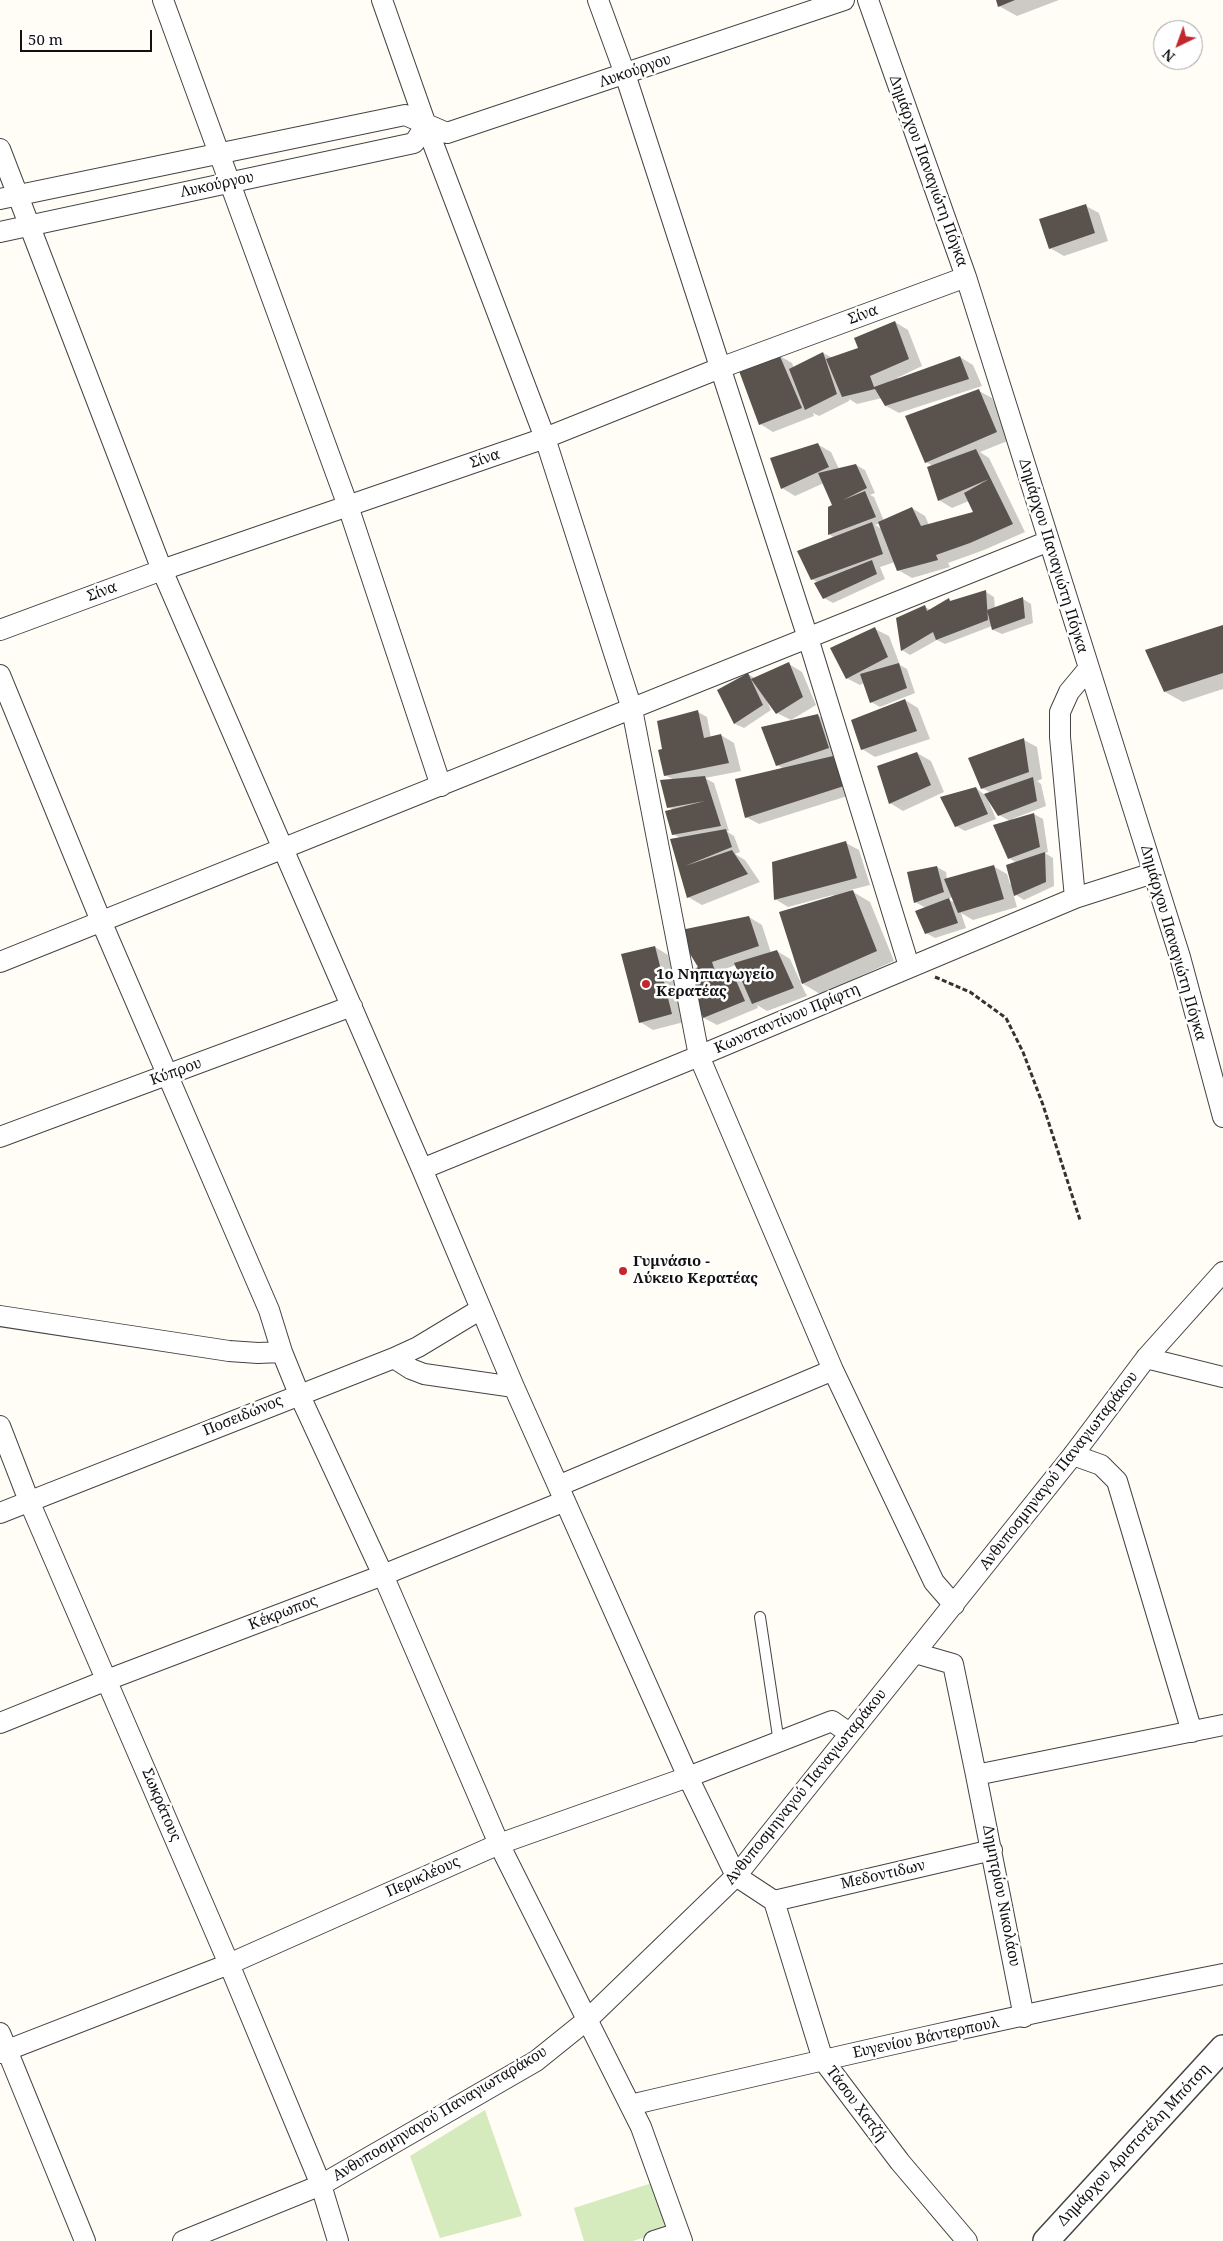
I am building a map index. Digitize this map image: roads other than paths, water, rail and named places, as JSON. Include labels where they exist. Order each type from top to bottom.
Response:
[{"type":"street","points":[[163,0],[348,506],[441,786]]},
{"type":"street","points":[[382,0],[426,125],[545,438],[632,709],[699,1056],[833,1370],[934,1582],[954,1605]]},
{"type":"street","points":[[598,0],[625,74],[808,638],[909,966]]},
{"type":"street","name":"Λυκούργου","points":[[8,196],[405,115],[447,133],[844,0]]},
{"type":"street","name":"Δημάρχου Παναγιώτη Πόγκα","points":[[868,0],[966,277],[1180,957],[1223,1117]]},
{"type":"street","name":"Λυκούργου","points":[[0,232],[414,143],[426,125]]},
{"type":"street","points":[[0,149],[8,196],[30,225],[162,570],[352,1006],[561,1494],[688,1777],[736,1876],[774,1901]]},
{"type":"street","name":"Σίνα","points":[[0,630],[162,570],[545,438],[720,368],[966,277]]},
{"type":"street","points":[[0,962],[1049,541]]},
{"type":"street","points":[[1075,898],[1060,736],[1060,712],[1069,692],[1089,668]]},
{"type":"street","points":[[0,676],[101,922],[270,1310],[282,1352],[299,1394],[383,1575],[499,1844],[641,2127],[681,2237],[654,2241]]},
{"type":"street","name":"Κωνσταντίνου Πρίφτη","points":[[422,1169],[699,1056],[909,966],[1075,898],[1153,873]]},
{"type":"street","name":"Κύπρου","points":[[0,1137],[352,1006]]},
{"type":"street","name":"Ανθυποσμηναγού Παναγιωταράκου","points":[[182,2241],[320,2184],[536,2061],[588,2020],[736,1876],[1073,1455],[1146,1358],[1223,1272]]},
{"type":"street","name":"Ποσειδώνος","points":[[0,1513],[394,1358],[418,1347],[481,1309]]},
{"type":"street","points":[[0,1316],[230,1351],[282,1352]]},
{"type":"street","points":[[394,1358],[411,1369],[424,1374],[514,1387]]},
{"type":"street","points":[[1146,1358],[1223,1377]]},
{"type":"street","name":"Κέκρωπος","points":[[0,1723],[383,1575],[833,1370]]},
{"type":"street","name":"Σωκράτους","points":[[0,1426],[29,1501],[108,1680],[229,1964],[320,2184],[338,2241]]},
{"type":"street","points":[[1073,1455],[1101,1465],[1117,1481],[1192,1732]]},
{"type":"street","name":"Δημητρίου Νικολάου","points":[[915,1654],[953,1664],[992,1850],[1024,2017]]},
{"type":"street","name":"Περικλέους","points":[[3,2045],[229,1964],[499,1844],[688,1777],[832,1722],[849,1733]]},
{"type":"street","points":[[976,1775],[1223,1725]]},
{"type":"street","name":"Μεδοντιδων","points":[[774,1901],[992,1850]]},
{"type":"street","name":"Τάσου Χατζή","points":[[774,1901],[823,2060],[900,2162],[967,2241]]},
{"type":"street","name":"Ευγενίου Βάντερπουλ","points":[[630,2105],[823,2060],[1131,1992],[1223,1974]]},
{"type":"street","points":[[3,2045],[85,2241]]},
{"type":"street","name":"Δημάρχου Αριστοτέλη Μπότση","points":[[1046,2241],[1223,2048]]},
{"type":"lane","points":[[760,1617],[779,1743]]},
{"type":"place","name":"1ο Νηπιαγωγείο Κερατέας","points":[[646,984]]},
{"type":"place","name":"Γυμνάσιο - Λύκειο Κερατέας","points":[[623,1271]]}]
